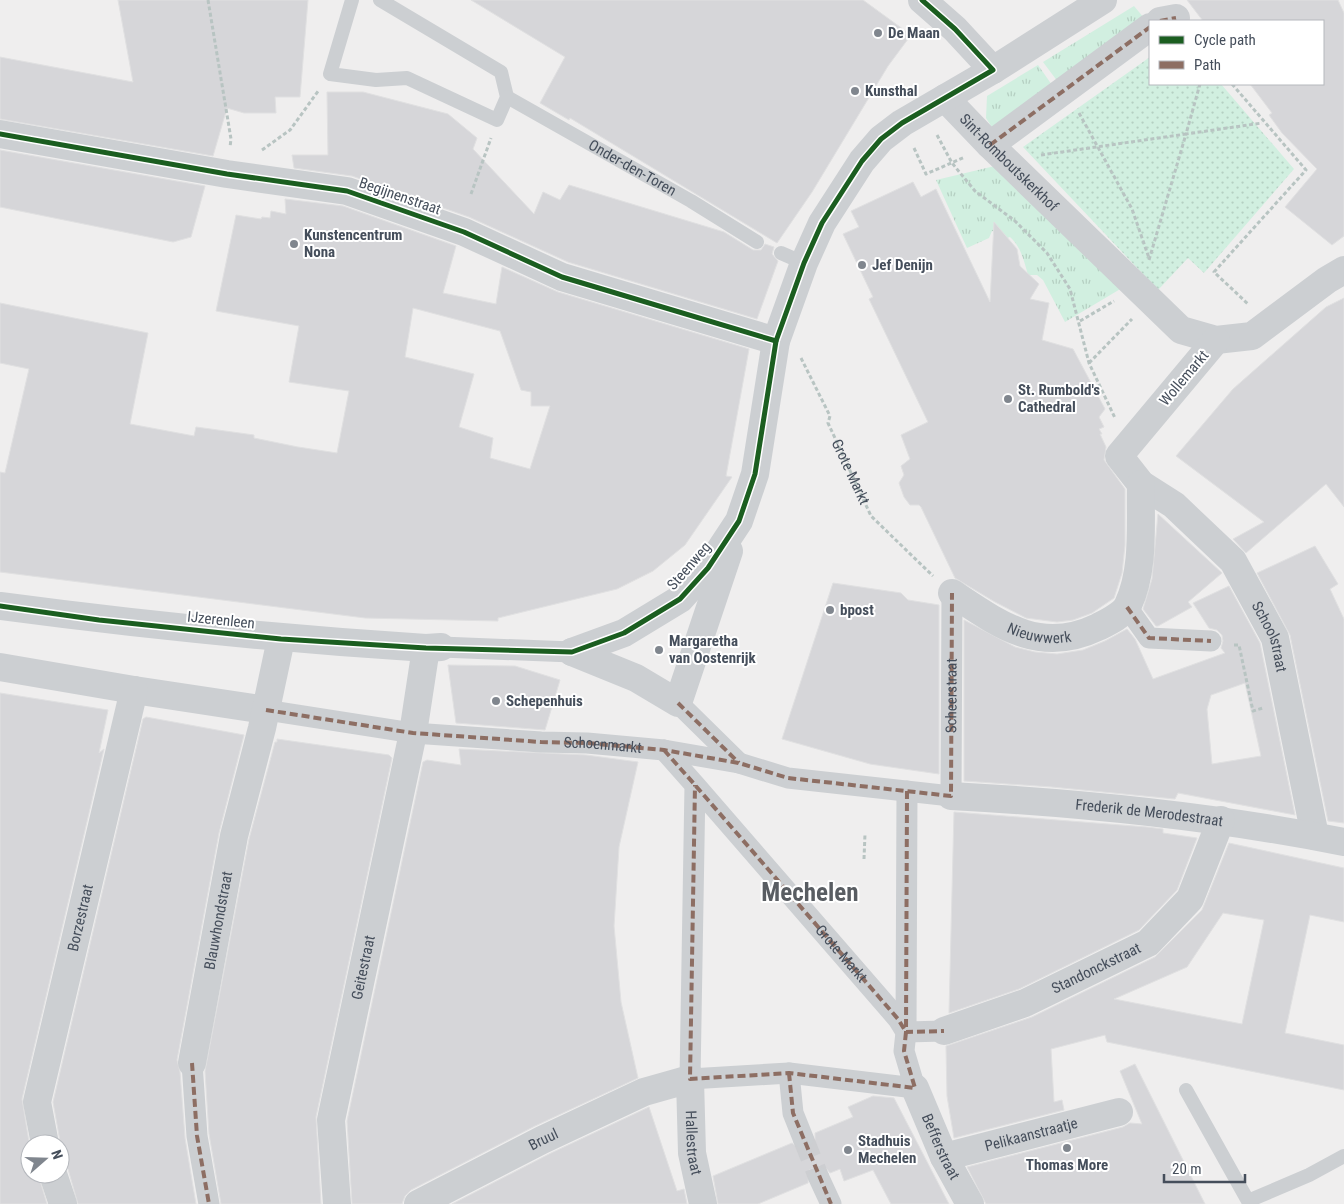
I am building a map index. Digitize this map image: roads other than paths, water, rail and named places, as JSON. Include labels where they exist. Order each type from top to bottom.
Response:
[{"type":"street","points":[[922,0],[955,29],[992,70]]},
{"type":"street","name":"Sint-Romboutskerkhof","points":[[924,110],[992,70],[1103,0]]},
{"type":"street","points":[[990,145],[1149,28]]},
{"type":"street","points":[[776,341],[793,258],[822,223],[862,161],[881,139],[924,110]]},
{"type":"street","name":"Sint-Romboutskerkhof","points":[[924,110],[990,145],[1181,330],[1216,340]]},
{"type":"street","name":"Begijnenstraat","points":[[0,134],[227,174],[347,191],[464,232],[562,277],[776,341]]},
{"type":"street","name":"Wollemarkt","points":[[1142,484],[1119,456],[1216,340],[1252,336],[1327,280],[1344,270]]},
{"type":"street","name":"Steenweg","points":[[572,652],[624,633],[680,599],[708,568],[739,521],[755,474],[776,341]]},
{"type":"street","points":[[1142,484],[1139,562],[1127,607],[1149,638],[1211,641]]},
{"type":"street","name":"Schoolstraat","points":[[1142,484],[1174,505],[1232,561],[1275,638],[1315,836]]},
{"type":"street","points":[[739,521],[678,703],[739,763]]},
{"type":"street","name":"Nieuwwerk","points":[[952,593],[993,621],[1019,632],[1048,640],[1082,635],[1111,621],[1127,607]]},
{"type":"street","name":"Scheerstraat","points":[[951,796],[952,593]]},
{"type":"street","name":"IJzerenleen","points":[[0,606],[282,639],[433,648]]},
{"type":"street","name":"Blauwhondstraat","points":[[209,1204],[197,1136],[192,1062],[234,836],[282,639]]},
{"type":"street","points":[[0,667],[134,690],[413,733],[433,648]]},
{"type":"street","name":"Steenweg","points":[[433,648],[572,652],[636,678],[678,703]]},
{"type":"street","name":"Borzestraat","points":[[43,1134],[37,1102],[134,690]]},
{"type":"street","name":"Schoenmarkt","points":[[413,733],[542,742],[587,743],[664,750]]},
{"type":"street","name":"Geitestraat","points":[[337,1204],[331,1120],[413,733]]},
{"type":"street","points":[[664,750],[739,763],[788,778],[951,796]]},
{"type":"street","name":"Grote Markt","points":[[664,750],[898,1019],[906,1032]]},
{"type":"street","points":[[695,785],[681,1081],[789,1073],[915,1088],[904,1051],[906,1032],[907,791]]},
{"type":"street","name":"Frederik de Merodestraat","points":[[951,796],[1070,802],[1221,820],[1344,842]]},
{"type":"street","name":"Standonckstraat","points":[[906,1032],[944,1031],[1025,1003],[1148,943],[1190,899],[1221,820]]},
{"type":"street","points":[[789,1073],[793,1113],[803,1138]]},
{"type":"street","name":"Bruul","points":[[418,1204],[542,1140],[644,1092],[681,1081]]},
{"type":"street","name":"Hallestraat","points":[[681,1081],[692,1153],[703,1204]]},
{"type":"street","name":"Befferstraat","points":[[915,1088],[944,1157],[970,1204]]},
{"type":"street","name":"Pelikaanstraatje","points":[[944,1157],[1119,1112]]},
{"type":"street","points":[[819,1178],[831,1204]]},
{"type":"street","points":[[56,1184],[63,1204]]},
{"type":"lane","points":[[352,0],[330,74],[376,80],[407,78],[497,120],[507,97],[502,72],[380,0]]},
{"type":"lane","name":"Onder-den-Toren","points":[[507,97],[691,201],[757,242]]},
{"type":"lane","points":[[1186,1090],[1248,1201],[1309,1175],[1344,1156]]},
{"type":"tunnel","points":[[803,1138],[819,1178]]},
{"type":"place","name":"De Maan","points":[[878,33]]},
{"type":"place","name":"Kunsthal","points":[[855,91]]},
{"type":"place","name":"Kunstencentrum Nona","points":[[294,244]]},
{"type":"place","name":"Jef Denijn","points":[[862,265]]},
{"type":"place","name":"St. Rumbold's Cathedral","points":[[1008,399]]},
{"type":"place","name":"bpost","points":[[830,610]]},
{"type":"place","name":"Margaretha van Oostenrijk","points":[[659,650]]},
{"type":"place","name":"Schepenhuis","points":[[496,701]]},
{"type":"place","name":"Thomas More","points":[[1067,1148]]},
{"type":"place","name":"Stadhuis Mechelen","points":[[848,1150]]},
{"type":"district","name":"Mechelen","points":[[810,892]]}]
